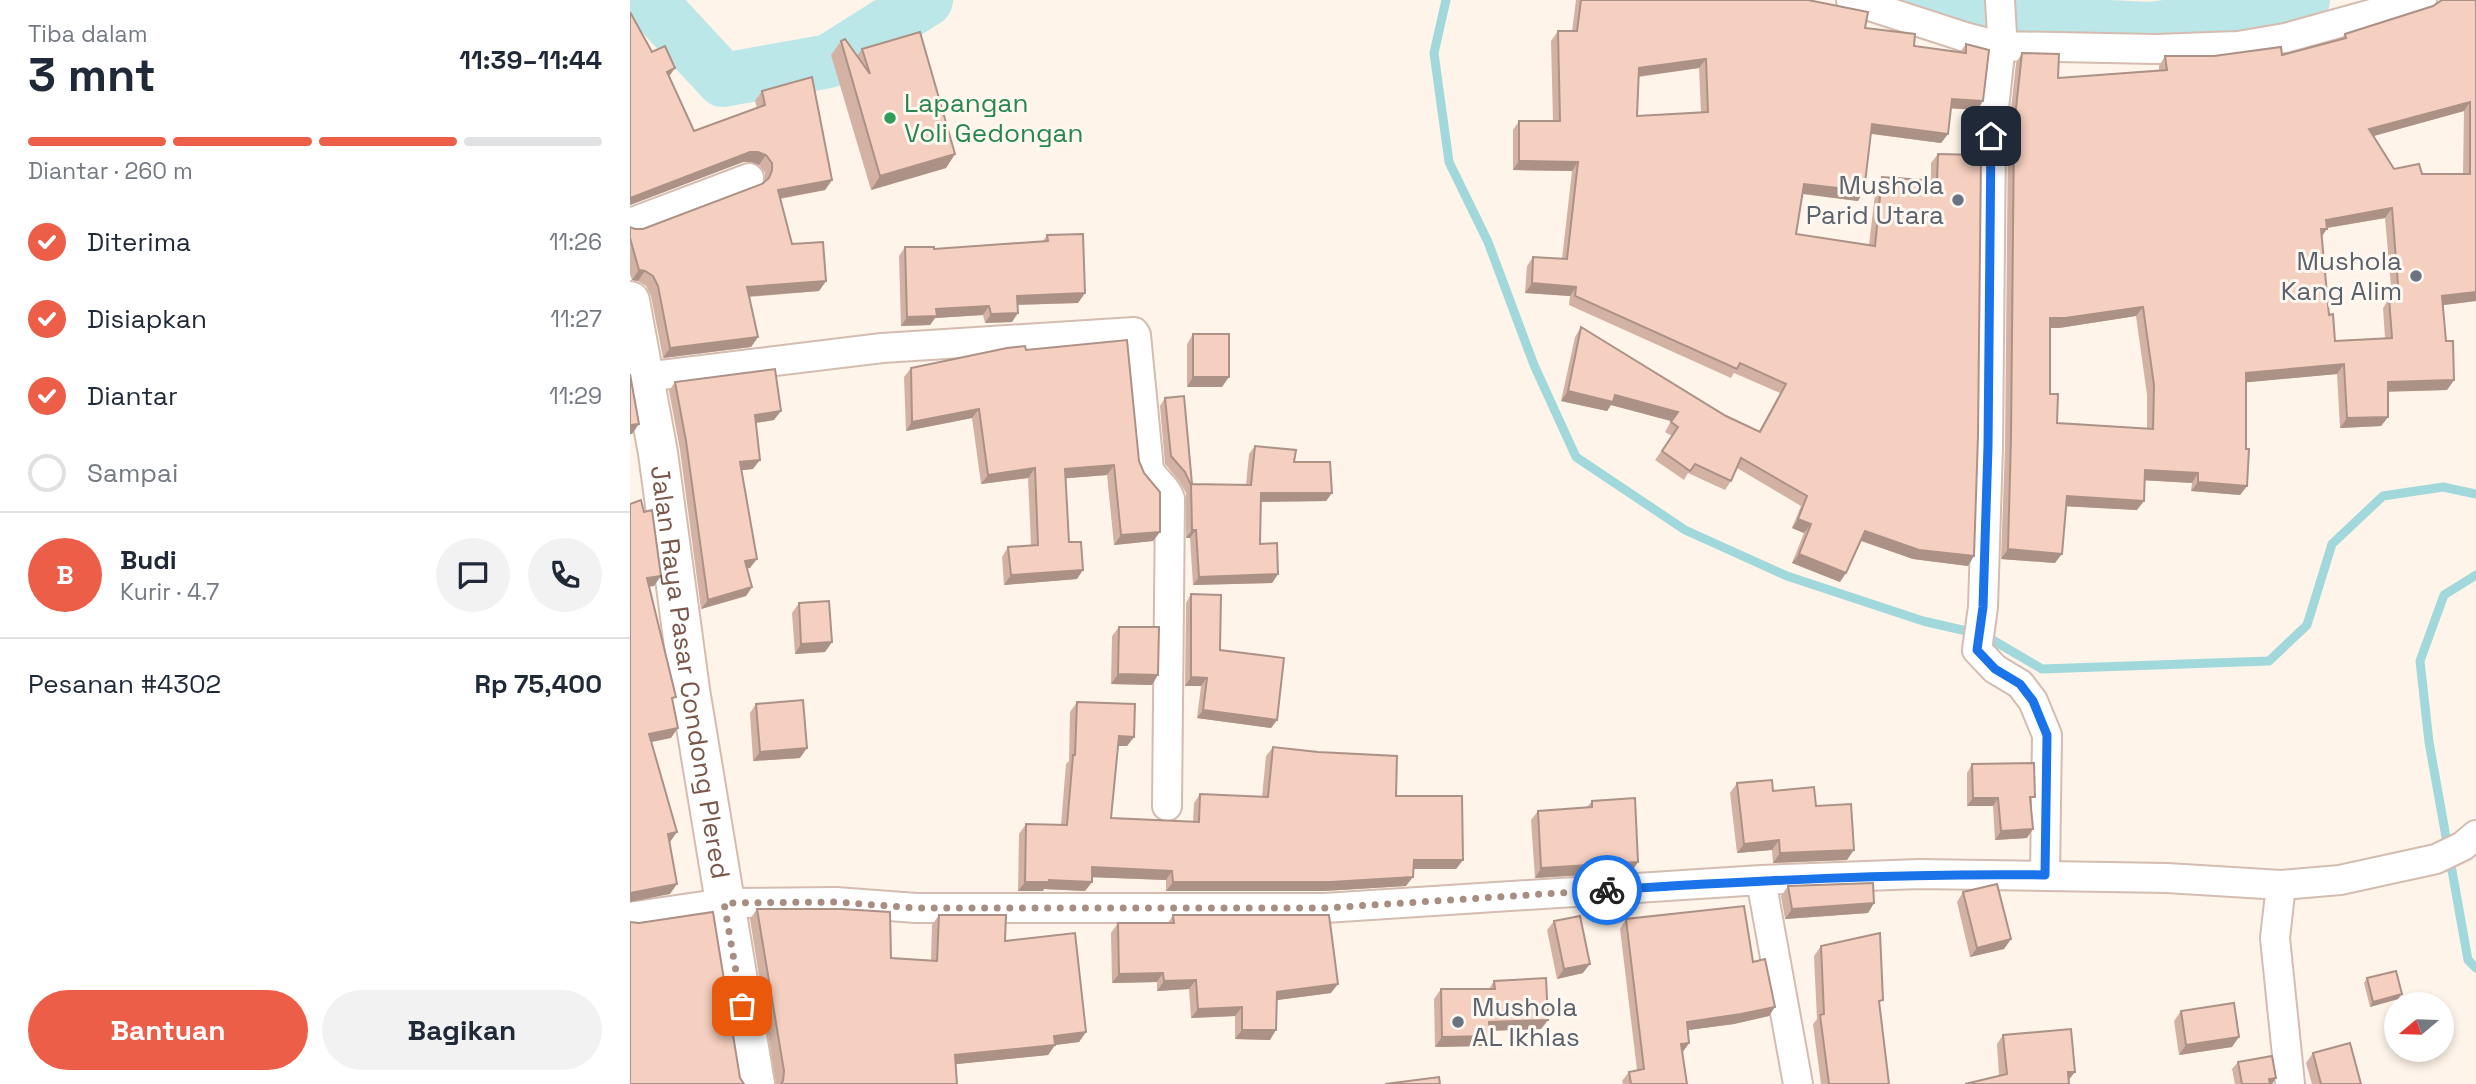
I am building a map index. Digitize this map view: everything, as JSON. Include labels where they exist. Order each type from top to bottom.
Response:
[{"type":"street","points":[[1851,0],[1965,37],[2144,48],[2238,46],[2311,32],[2422,0]]},
{"type":"street","points":[[2000,0],[2001,40],[1991,136],[1988,446],[1983,607],[1977,650],[1995,669],[2020,684],[2033,701],[2047,735],[2045,875]]},
{"type":"street","points":[[630,222],[749,178]]},
{"type":"street","name":"Jalan Raya Pasar Condong Plered","points":[[630,302],[658,453],[690,690],[755,1084]]},
{"type":"street","points":[[645,377],[882,348],[1134,332],[1149,469],[1167,491],[1170,499],[1167,806]]},
{"type":"street","points":[[630,917],[724,903],[836,902],[916,908],[1325,908],[1761,880],[1919,874],[2167,878],[2281,886],[2340,880],[2437,859],[2470,840]]},
{"type":"street","points":[[1761,880],[1798,1084]]},
{"type":"street","points":[[2281,886],[2274,938],[2290,1084]]},
{"type":"building","points":[[1581,0],[1808,0],[1868,12],[1865,28],[1915,34],[1914,46],[1966,53],[1966,44],[1989,50],[1983,101],[1952,99],[1948,134],[1872,124],[1864,191],[1804,184],[1796,234],[1875,246],[1882,177],[1937,181],[1938,154],[1981,155],[1974,556],[1919,550],[1865,531],[1846,573],[1799,554],[1811,524],[1798,519],[1807,496],[1741,458],[1731,481],[1695,464],[1690,471],[1662,451],[1678,427],[1671,422],[1678,412],[1615,395],[1613,402],[1568,391],[1581,327],[1726,416],[1760,432],[1786,384],[1740,363],[1737,369],[1575,296],[1576,287],[1532,283],[1533,257],[1567,259],[1578,162],[1519,161],[1519,121],[1560,121],[1558,31],[1577,31]],"holes":[[[1706,59],[1708,112],[1637,116],[1639,68]]]},
{"type":"building","points":[[2442,0],[2476,0],[2476,292],[2442,296],[2446,341],[2453,341],[2454,380],[2388,382],[2388,417],[2347,418],[2344,364],[2246,373],[2246,449],[2249,449],[2247,486],[2198,482],[2198,473],[2145,470],[2144,501],[2067,496],[2062,554],[2008,549],[2014,127],[2022,53],[2059,54],[2058,78],[2167,70],[2165,56],[2214,56],[2281,47],[2282,55],[2346,38],[2345,34],[2433,6]],"holes":[[[2470,102],[2470,174],[2422,174],[2419,164],[2394,169],[2369,129]],[[2392,208],[2399,298],[2389,298],[2392,338],[2335,341],[2333,314],[2329,315],[2321,229],[2327,229],[2326,220]],[[2143,307],[2154,385],[2153,429],[2057,423],[2058,394],[2050,394],[2050,318]]]},
{"type":"building","points":[[630,12],[652,52],[665,46],[675,68],[667,72],[694,131],[765,105],[762,91],[812,77],[832,180],[778,190],[792,244],[823,242],[826,281],[747,287],[758,337],[670,348],[658,286],[653,276],[639,270],[630,238],[630,227],[643,229],[762,184],[769,178],[772,163],[766,155],[750,152],[630,198]]},
{"type":"building","name":"Lapangan Voli Gedongan","points":[[920,32],[955,154],[880,176],[841,41],[845,39],[870,74],[862,49]]},
{"type":"building","points":[[1083,234],[1085,293],[1017,296],[1018,313],[991,314],[989,306],[936,309],[937,316],[907,317],[905,247],[934,249],[1048,241],[1047,235]]},
{"type":"building","points":[[1193,334],[1229,334],[1229,377],[1193,377]]},
{"type":"building","points":[[1127,340],[1139,461],[1144,473],[1160,492],[1160,532],[1121,535],[1114,465],[1065,469],[1069,542],[1081,542],[1083,570],[1011,575],[1008,547],[1038,545],[1035,468],[988,475],[979,409],[912,422],[911,368],[1007,348],[1025,346],[1026,350]]},
{"type":"building","points":[[775,369],[781,411],[755,415],[760,460],[740,462],[757,559],[745,561],[752,587],[708,600],[675,382]]},
{"type":"building","points":[[630,374],[639,424],[630,425]]},
{"type":"building","points":[[1184,396],[1192,484],[1251,485],[1255,446],[1296,450],[1294,462],[1330,462],[1332,493],[1261,493],[1260,544],[1277,543],[1278,574],[1199,577],[1196,530],[1192,530],[1191,485],[1185,472],[1171,456],[1165,398]]},
{"type":"building","points":[[641,500],[644,512],[652,510],[661,576],[647,578],[676,697],[672,698],[678,728],[649,734],[677,832],[668,834],[677,884],[630,893],[630,504]]},
{"type":"building","points":[[1191,594],[1221,595],[1220,650],[1284,658],[1277,720],[1203,710],[1207,678],[1191,677]]},
{"type":"building","points":[[829,601],[832,642],[801,644],[799,603]]},
{"type":"building","points":[[1119,627],[1159,627],[1158,675],[1118,674]]},
{"type":"building","points":[[803,700],[807,748],[760,752],[756,704]]},
{"type":"building","points":[[1077,702],[1135,704],[1134,737],[1119,736],[1111,818],[1199,822],[1200,794],[1268,797],[1273,747],[1397,756],[1396,796],[1462,796],[1463,860],[1414,860],[1413,877],[1331,882],[1173,882],[1172,871],[1092,867],[1092,882],[1025,882],[1026,824],[1067,825],[1075,755]]},
{"type":"building","points":[[2034,763],[2035,797],[2030,797],[2033,829],[2001,831],[1998,798],[1973,798],[1972,764]]},
{"type":"building","points":[[1772,780],[1773,791],[1814,787],[1816,806],[1851,804],[1854,850],[1780,853],[1779,840],[1744,844],[1737,783]]},
{"type":"building","points":[[1635,798],[1638,862],[1541,868],[1538,811],[1592,807],[1592,801]]},
{"type":"building","points":[[1873,883],[1874,903],[1792,909],[1788,886]]},
{"type":"building","points":[[1997,884],[2011,939],[1977,948],[1963,892]]},
{"type":"building","points":[[1744,906],[1753,962],[1765,959],[1775,1007],[1687,1022],[1689,1043],[1681,1044],[1687,1084],[1631,1084],[1629,1072],[1644,1069],[1626,919]]},
{"type":"building","points":[[757,909],[890,912],[891,958],[937,961],[939,915],[1006,915],[1005,941],[1075,933],[1086,1032],[1054,1036],[1055,1045],[955,1055],[957,1084],[781,1084],[784,1071]]},
{"type":"building","points":[[713,912],[740,1078],[744,1084],[630,1084],[630,922]]},
{"type":"building","points":[[1173,915],[1329,915],[1338,984],[1277,992],[1276,1030],[1242,1030],[1242,1007],[1198,1009],[1196,980],[1164,981],[1163,973],[1119,974],[1118,923],[1174,923]]},
{"type":"building","points":[[1580,916],[1590,964],[1564,969],[1554,921]]},
{"type":"building","points":[[1880,933],[1883,1000],[1879,1001],[1889,1084],[1829,1084],[1820,1015],[1824,1014],[1821,946]]},
{"type":"building","points":[[2396,971],[2401,992],[2384,992],[2384,999],[2373,1002],[2367,978]]},
{"type":"building","points":[[1546,978],[1548,1020],[1489,1022],[1489,1036],[1442,1037],[1441,989],[1495,989],[1494,981]]},
{"type":"building","points":[[2234,1003],[2239,1037],[2186,1045],[2181,1011]]},
{"type":"building","points":[[2071,1029],[2075,1072],[2068,1072],[2069,1084],[1965,1084],[2007,1074],[2003,1035]]},
{"type":"building","points":[[2350,1043],[2361,1084],[2321,1084],[2313,1053]]},
{"type":"building","points":[[2272,1056],[2276,1078],[2269,1079],[2270,1084],[2242,1084],[2238,1062]]},
{"type":"building","points":[[1439,1077],[1440,1084],[1385,1084]]},
{"type":"waterway","points":[[649,0],[723,80],[829,61],[926,0]]},
{"type":"waterway","points":[[1446,0],[1434,53],[1449,162],[1488,242],[1534,365],[1576,457],[1685,530],[1787,576],[1923,621],[1984,635],[2042,669],[2269,661],[2307,625],[2332,544],[2383,496],[2443,487],[2476,494]]},
{"type":"waterway","points":[[1918,0],[2063,25],[2152,29],[2262,12],[2303,0]]},
{"type":"waterway","points":[[2476,575],[2444,595],[2420,661],[2429,742],[2468,960],[2476,968]]},
{"type":"way so far","points":[[742,1006],[724,903],[836,902],[916,908],[1325,908],[1607,890]]},
{"type":"place","name":"Lapangan Voli Gedongan","points":[[890,118]]},
{"type":"place","name":"Mushola Parid Utara","points":[[1958,200]]},
{"type":"place","name":"Mushola Kang Alim","points":[[2416,276]]},
{"type":"place","name":"Mushola AL Ikhlas","points":[[1458,1022]]},
{"type":"route","points":[[1607,890],[1919,874],[2045,875],[2047,735],[2033,701],[2020,684],[1995,669],[1977,650],[1983,607],[1988,446],[1991,136]]}]
